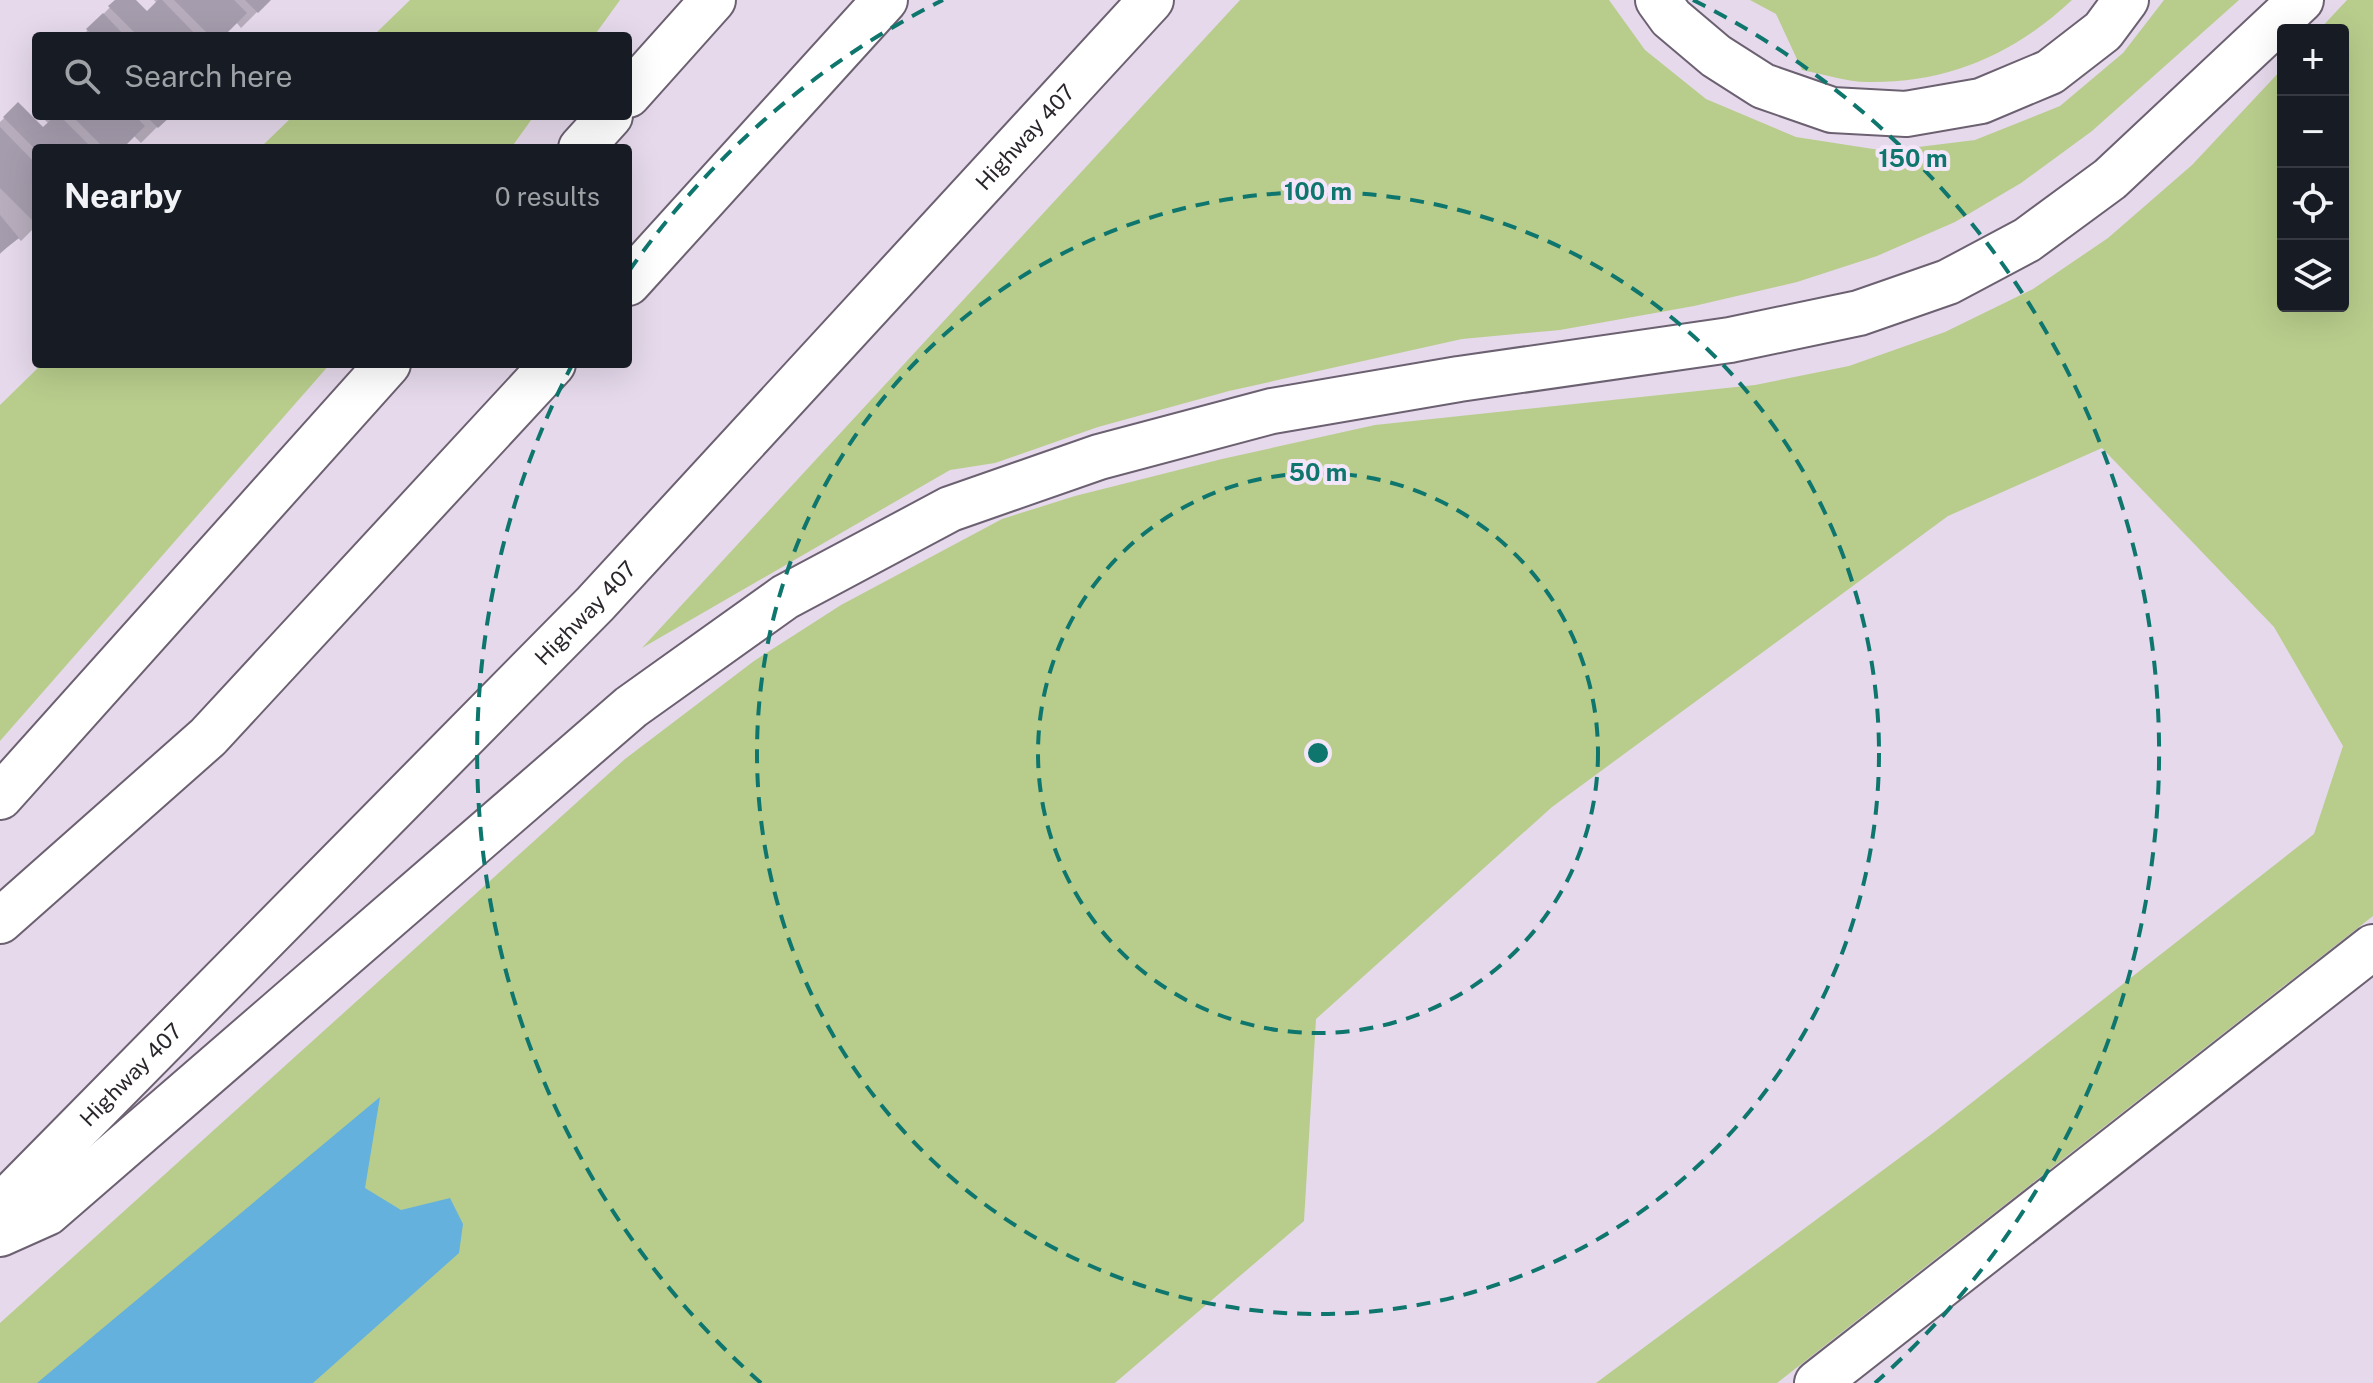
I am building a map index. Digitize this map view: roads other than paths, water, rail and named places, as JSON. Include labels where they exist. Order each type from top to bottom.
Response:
[{"type":"main road","points":[[632,91],[713,0]]},
{"type":"main road","points":[[632,279],[885,0]]},
{"type":"main road","name":"Highway 407","points":[[0,1207],[595,604],[1151,0]]},
{"type":"main road","points":[[1658,0],[1671,18],[1716,56],[1763,86],[1832,110],[1906,114],[1981,101],[2050,72],[2103,31],[2126,0]]},
{"type":"main road","points":[[0,1234],[47,1213],[631,707],[785,597],[950,509],[1099,457],[1272,411],[1459,379],[1730,340],[1859,313],[1948,282],[2027,240],[2110,179],[2301,0]]},
{"type":"main road","points":[[585,144],[606,120]]},
{"type":"main road","points":[[0,797],[384,368]]},
{"type":"main road","points":[[0,921],[208,737],[549,368]]},
{"type":"main road","points":[[1817,1383],[2373,947]]},
{"type":"water","points":[[380,1097],[365,1188],[401,1210],[450,1198],[463,1224],[459,1253],[313,1383],[37,1383]]}]
